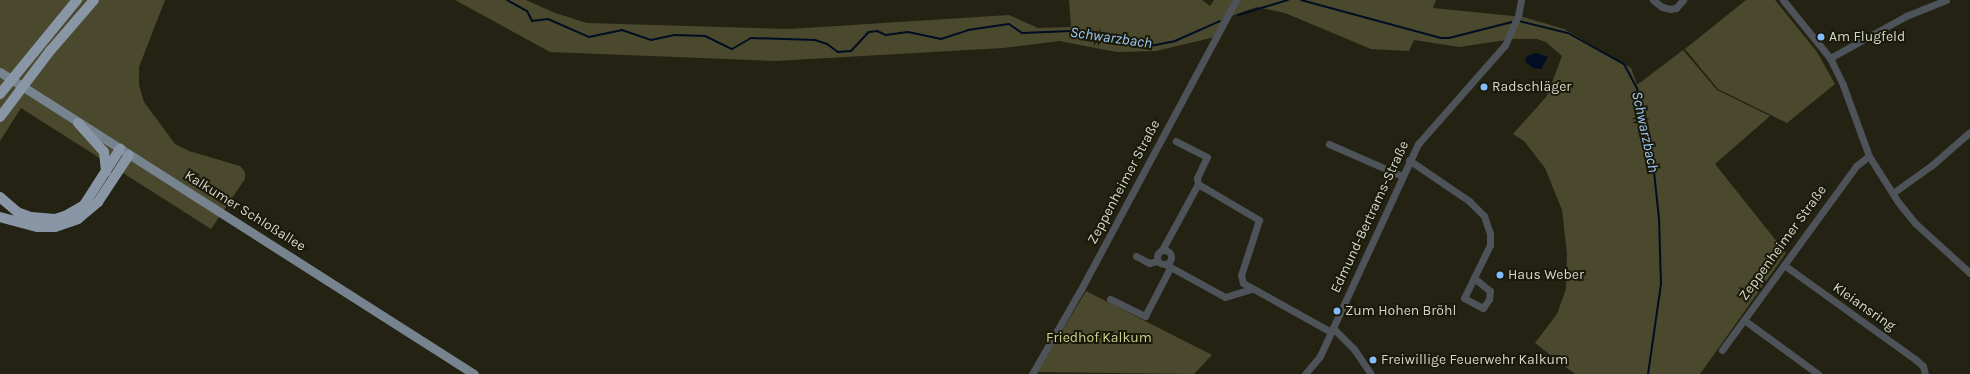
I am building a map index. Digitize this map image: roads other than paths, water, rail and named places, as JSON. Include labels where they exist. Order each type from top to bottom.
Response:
[{"type":"highway","points":[[0,94],[77,0]]},
{"type":"highway","points":[[0,118],[50,51],[94,0]]},
{"type":"highway","points":[[78,123],[104,152],[106,172]]},
{"type":"highway","points":[[0,197],[17,212],[30,217],[55,219],[75,211],[84,205],[120,149]]},
{"type":"highway","points":[[0,217],[38,228],[66,225],[78,219],[98,202],[129,155]]},
{"type":"main road","name":"Kalkumer Schloßallee","points":[[1,73],[474,374]]},
{"type":"street","name":"Zeppenheimer Straße","points":[[1032,374],[1084,284],[1236,0]]},
{"type":"street","name":"Edmund-Bertrams-Straße","points":[[1305,374],[1320,356],[1409,160],[1432,126],[1505,44],[1518,16],[1521,0]]},
{"type":"street","points":[[1653,0],[1668,9],[1676,8],[1683,0]]},
{"type":"street","points":[[1783,0],[1830,58],[1843,85],[1869,156],[1893,193],[1916,223],[1970,273]]},
{"type":"street","points":[[1830,58],[1906,16],[1946,0]]},
{"type":"street","points":[[1893,193],[1932,165],[1970,132]]},
{"type":"street","points":[[1176,141],[1207,157],[1196,178],[1198,184],[1259,220],[1241,275],[1243,283],[1332,330],[1354,349],[1371,374]]},
{"type":"street","points":[[1328,144],[1402,176]]},
{"type":"street","name":"Zeppenheimer Straße","points":[[1722,350],[1856,166],[1869,156]]},
{"type":"street","points":[[1409,160],[1469,201],[1484,216],[1490,233],[1490,245],[1474,278]]},
{"type":"street","points":[[1198,184],[1162,250],[1157,254],[1158,260],[1225,297],[1251,288]]},
{"type":"street","points":[[1110,299],[1145,316],[1172,257],[1169,252],[1162,250]]},
{"type":"street","points":[[1136,256],[1149,263],[1158,260]]},
{"type":"street","name":"Kleiansring","points":[[1784,265],[1916,360],[1923,366],[1925,374]]},
{"type":"street","points":[[1744,320],[1818,374]]},
{"type":"water","points":[[1536,53],[1548,57],[1541,69],[1533,68],[1525,61],[1527,56]]},
{"type":"waterway","name":"Schwarzbach","points":[[507,0],[527,11],[532,21],[548,19],[589,37],[622,30],[651,40],[674,35],[705,36],[732,49],[751,38],[815,40],[827,44],[838,52],[851,51],[869,32],[877,31],[886,35],[908,32],[941,39],[968,30],[1009,24],[1022,33],[1071,31],[1150,46],[1175,41],[1220,21]]},
{"type":"waterway","name":"Schwarzbach","points":[[1238,15],[1288,0]]},
{"type":"waterway","name":"Schwarzbach","points":[[1301,0],[1441,38],[1449,38],[1512,22]]},
{"type":"waterway","name":"Schwarzbach","points":[[1519,21],[1568,33],[1624,64],[1637,88],[1652,153],[1659,218],[1661,284],[1648,374]]},
{"type":"place","name":"Am Flugfeld","points":[[1821,37]]},
{"type":"place","name":"Radschläger","points":[[1484,87]]},
{"type":"place","name":"Haus Weber","points":[[1500,275]]},
{"type":"place","name":"Zum Hohen Bröhl","points":[[1337,311]]},
{"type":"place","name":"Freiwillige Feuerwehr Kalkum","points":[[1373,360]]},
{"type":"park label","name":"Friedhof Kalkum","points":[[1099,338]]}]
